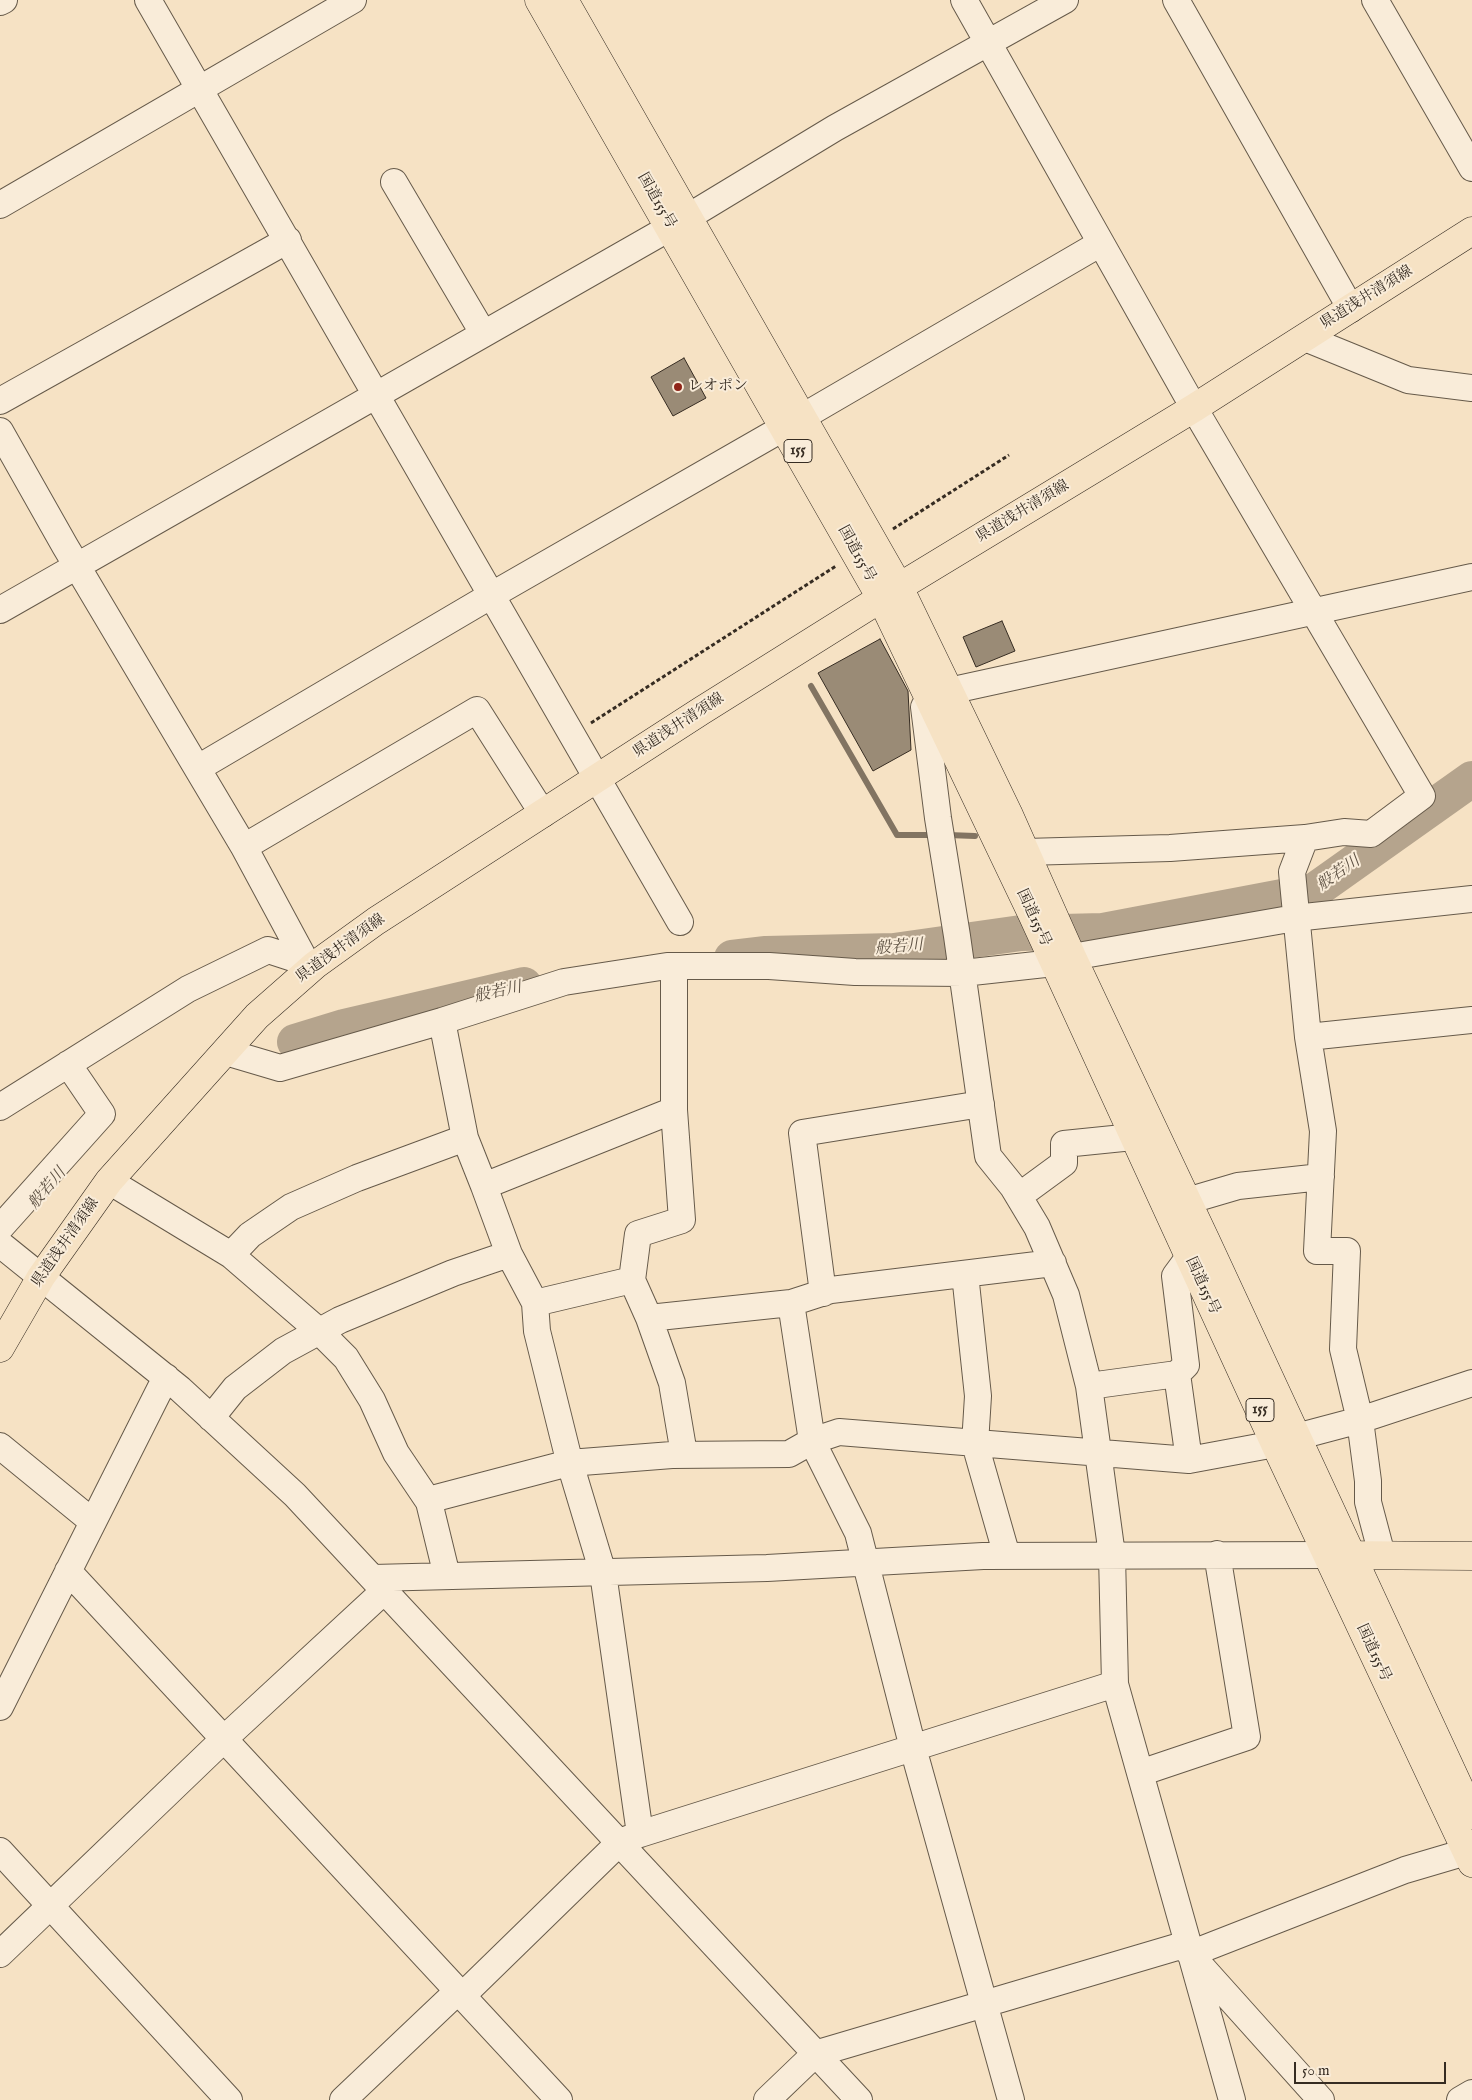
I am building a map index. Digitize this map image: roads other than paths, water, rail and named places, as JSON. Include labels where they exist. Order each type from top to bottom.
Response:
[{"type":"main road","name":"国道155号","points":[[540,0],[679,222],[890,592],[1041,912],[1061,957],[1133,1138],[1189,1257],[1286,1441],[1340,1554],[1472,1815]]},
{"type":"main road","name":"国道155号","points":[[564,0],[679,222]]},
{"type":"main road","name":"県道浅井清須線","points":[[0,1348],[30,1269],[257,1016],[311,964],[701,711],[890,592],[1194,408],[1472,231]]},
{"type":"main road","name":"国道155号","points":[[938,696],[1025,852],[1041,912]]},
{"type":"main road","name":"国道155号","points":[[1061,957],[1187,1202],[1286,1441]]},
{"type":"main road","name":"国道155号","points":[[1340,1554],[1469,1858]]},
{"type":"main road","points":[[1340,1554],[1472,1556]]},
{"type":"street","points":[[0,2],[4,0]]},
{"type":"street","points":[[148,0],[378,394],[680,922]]},
{"type":"street","points":[[0,205],[353,0]]},
{"type":"street","points":[[964,0],[1194,408],[1422,796],[1371,834],[1344,832],[1305,838],[1170,848],[1025,852]]},
{"type":"street","points":[[0,610],[679,222],[835,128],[1065,0]]},
{"type":"street","points":[[1176,0],[1351,309]]},
{"type":"street","points":[[1375,0],[1472,168]]},
{"type":"street","points":[[394,182],[483,333]]},
{"type":"street","points":[[0,401],[288,240]]},
{"type":"street","points":[[198,768],[492,595],[1101,243]]},
{"type":"street","points":[[1305,338],[1408,380],[1472,388]]},
{"type":"street","points":[[0,431],[77,566],[198,768],[311,964]]},
{"type":"street","points":[[1232,2100],[1115,1684],[1112,1555],[1089,1386],[1066,1295],[1037,1227],[1018,1196],[988,1156],[958,936],[938,818],[924,707],[938,696],[1472,577]]},
{"type":"street","points":[[244,847],[477,710],[543,814]]},
{"type":"street","points":[[1305,838],[1292,872],[1308,1037],[1323,1131],[1317,1251],[1348,1251],[1343,1349],[1360,1420],[1368,1480],[1368,1502],[1382,1555]]},
{"type":"street","points":[[226,1052],[280,1068],[442,1021],[564,982],[612,973],[674,966],[760,966],[856,972],[962,970],[1061,957],[1294,904],[1472,899]]},
{"type":"street","points":[[0,1107],[188,989],[268,950],[311,964]]},
{"type":"street","points":[[674,966],[674,1110],[682,1220],[638,1234],[632,1280],[649,1318],[672,1383],[684,1454]]},
{"type":"street","points":[[1308,1037],[1472,1020]]},
{"type":"street","points":[[442,1021],[464,1138],[509,1254],[535,1303],[537,1331],[569,1463],[603,1573],[630,1838]]},
{"type":"street","points":[[0,1228],[102,1114],[68,1064]]},
{"type":"street","points":[[823,1293],[802,1133],[980,1104]]},
{"type":"street","points":[[484,1186],[674,1110]]},
{"type":"street","points":[[231,1255],[250,1235],[291,1207],[357,1178],[464,1138]]},
{"type":"street","points":[[1018,1196],[1064,1163],[1064,1144],[1133,1138]]},
{"type":"street","points":[[1187,1202],[1238,1186],[1321,1177]]},
{"type":"street","points":[[109,1181],[231,1255],[319,1331],[346,1358],[372,1400],[396,1453],[428,1500],[446,1576]]},
{"type":"street","points":[[0,1244],[166,1377],[295,1495],[378,1584],[630,1838],[815,2054],[859,2100]]},
{"type":"street","points":[[211,1418],[236,1388],[283,1351],[319,1331],[340,1320],[444,1277],[509,1254]]},
{"type":"street","points":[[1089,1386],[1177,1374],[1186,1365],[1175,1276],[1189,1257]]},
{"type":"street","points":[[649,1318],[791,1303],[823,1293],[1052,1263]]},
{"type":"street","points":[[965,1274],[978,1396],[975,1444],[1007,1556]]},
{"type":"street","points":[[535,1303],[632,1280]]},
{"type":"street","points":[[791,1303],[812,1441],[858,1533],[913,1748],[1011,2100]]},
{"type":"street","points":[[1177,1374],[1189,1460]]},
{"type":"street","points":[[0,1706],[166,1377]]},
{"type":"street","points":[[428,1500],[569,1463],[684,1454],[789,1454],[812,1441],[839,1432],[1189,1460],[1286,1441],[1360,1420],[1472,1383]]},
{"type":"street","points":[[0,1446],[93,1522]]},
{"type":"street","points":[[1140,1772],[1247,1737],[1216,1554]]},
{"type":"street","points":[[0,1954],[225,1738],[378,1584],[446,1576],[603,1573],[1007,1556],[1340,1554]]},
{"type":"street","points":[[68,1571],[559,2100]]},
{"type":"street","points":[[343,2100],[630,1838],[1115,1684]]},
{"type":"street","points":[[0,1851],[229,2100]]},
{"type":"street","points":[[767,2100],[815,2054],[985,2003],[1189,1949],[1405,1870],[1469,1858]]},
{"type":"street","points":[[1189,1949],[1320,2100]]},
{"type":"street","points":[[1460,2100],[1472,2093]]},
{"type":"waterway","points":[[811,686],[897,835],[933,835]]},
{"type":"waterway","name":"般若川","points":[[732,958],[766,954],[894,951],[1021,933],[1103,931],[1314,891],[1472,779]]},
{"type":"waterway","points":[[948,835],[975,836]]},
{"type":"waterway","name":"般若川","points":[[295,1042],[344,1027],[524,985]]},
{"type":"place","name":"レオポン","points":[[678,387]]}]
